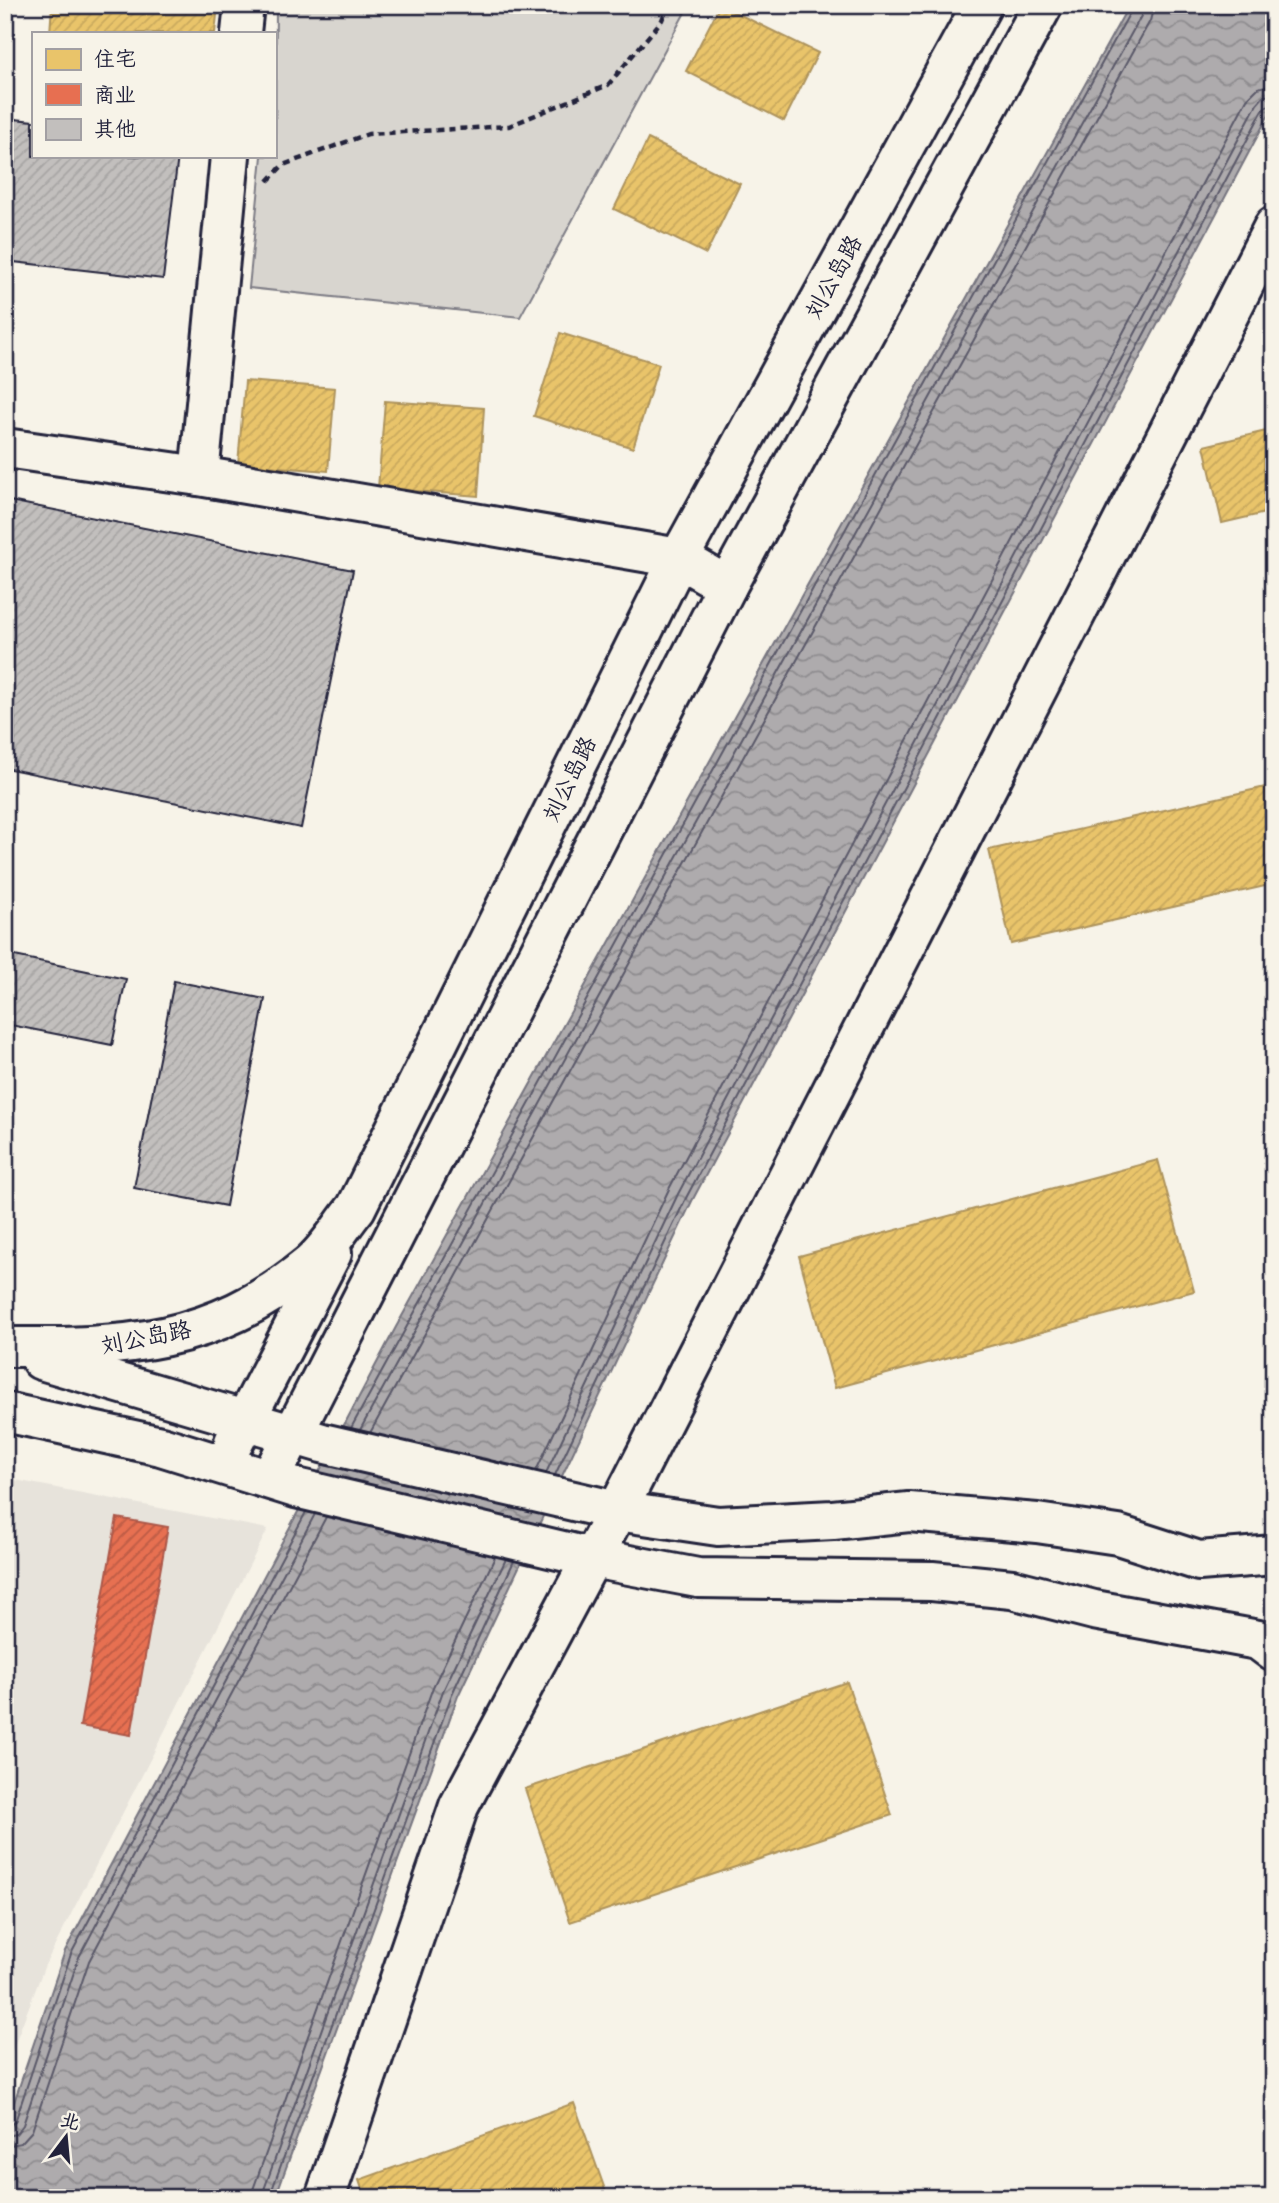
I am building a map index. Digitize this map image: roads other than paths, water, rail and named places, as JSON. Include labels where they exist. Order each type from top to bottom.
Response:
[{"type":"main road","points":[[241,32],[244,5]]},
{"type":"main road","name":"刘公岛路","points":[[5,1348],[98,1348],[178,1336],[246,1309],[310,1265],[356,1208],[679,558],[982,5]]},
{"type":"main road","points":[[283,1483],[727,586],[1043,5]]},
{"type":"main road","points":[[199,476],[230,158]]},
{"type":"main road","points":[[325,2198],[459,1806],[617,1511],[1274,226]]},
{"type":"main road","points":[[5,447],[199,476],[679,558],[727,586]]},
{"type":"main road","points":[[223,1465],[356,1208]]},
{"type":"main road","name":"刘公岛路","points":[[5,1348],[307,1439],[617,1511],[718,1526],[833,1520],[909,1512],[1037,1523],[1118,1535],[1199,1561],[1274,1555]]},
{"type":"main road","points":[[5,1412],[161,1446],[283,1483],[517,1542],[592,1558],[698,1578],[932,1581],[1012,1589],[1094,1610],[1258,1640],[1274,1652]]},
{"type":"water","points":[[1129,5],[1274,5],[1274,105],[692,1201],[458,1696],[275,2198],[5,2198],[5,2129],[65,1951],[396,1327]]}]
